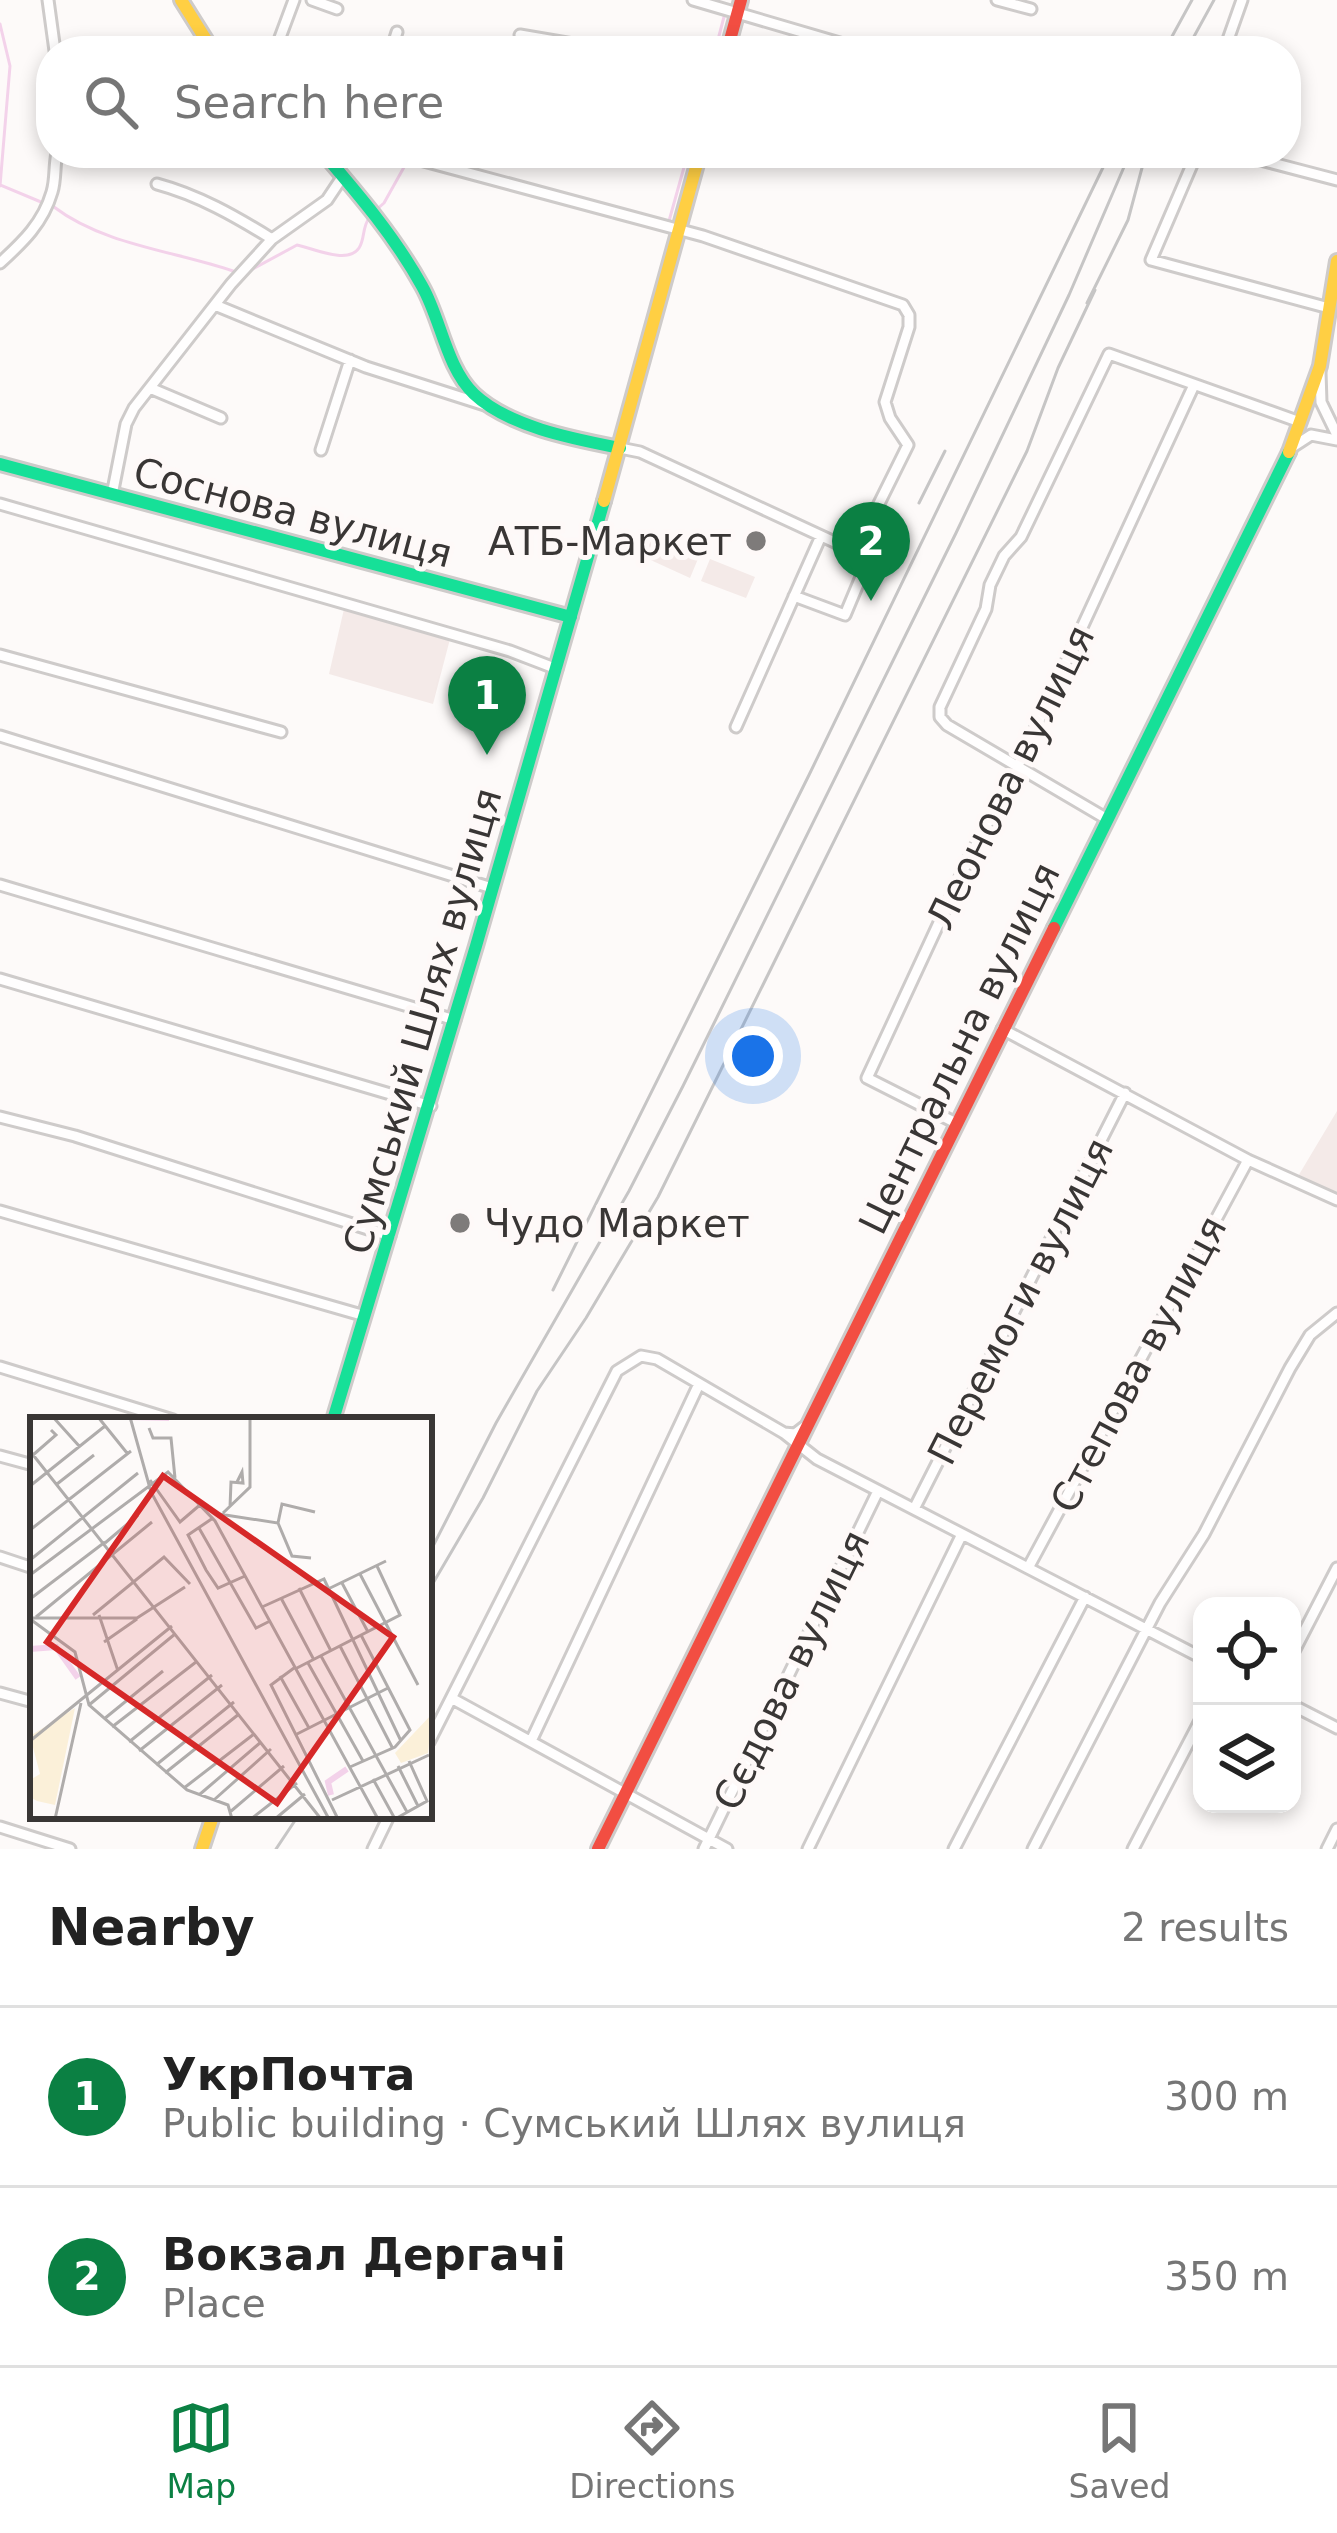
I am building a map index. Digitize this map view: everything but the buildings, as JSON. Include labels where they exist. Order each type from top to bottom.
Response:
[{"type":"street","points":[[48,0],[54,36]]},
{"type":"street","points":[[181,0],[204,36]]},
{"type":"street","points":[[281,36],[294,0]]},
{"type":"street","points":[[312,0],[338,9]]},
{"type":"street","points":[[693,0],[740,6],[825,36]]},
{"type":"street","points":[[997,0],[1031,9]]},
{"type":"street","points":[[1229,36],[1242,0]]},
{"type":"street","points":[[732,36],[740,6]]},
{"type":"street","points":[[396,36],[397,32]]},
{"type":"street","points":[[520,35],[526,36]]},
{"type":"street","points":[[0,263],[44,214],[55,168]]},
{"type":"street","points":[[337,168],[430,299],[473,394],[494,408]]},
{"type":"street","points":[[450,168],[679,229],[903,305],[909,327],[886,402],[908,446],[855,552]]},
{"type":"street","name":"Сумський Шлях вулиця","points":[[334,1417],[557,669],[696,168]]},
{"type":"street","points":[[1190,168],[1151,260],[1329,308]]},
{"type":"street","points":[[1291,168],[1337,180]]},
{"type":"street","points":[[112,495],[126,424],[149,388],[272,239],[316,209],[344,176]]},
{"type":"street","points":[[157,184],[182,191],[272,239]]},
{"type":"street","name":"Центральна вулиця","points":[[598,1849],[1292,448],[1320,366],[1337,261]]},
{"type":"street","points":[[214,305],[350,360],[549,429],[640,452],[869,558],[845,615],[794,596]]},
{"type":"street","points":[[1106,820],[940,717],[940,706],[986,609],[990,585],[1004,556],[1021,537],[1105,358],[1115,354],[1300,422]]},
{"type":"street","points":[[322,450],[350,360]]},
{"type":"street","points":[[1292,448],[1311,435],[1337,437],[1321,403],[1320,366]]},
{"type":"street","name":"Леонова вулиця","points":[[956,1123],[867,1078],[1194,386]]},
{"type":"street","points":[[149,388],[221,418]]},
{"type":"street","name":"Соснова вулиця","points":[[0,464],[571,617]]},
{"type":"street","points":[[0,504],[511,651],[557,669]]},
{"type":"street","points":[[736,727],[820,536]]},
{"type":"street","points":[[0,655],[281,732]]},
{"type":"street","points":[[0,736],[492,888]]},
{"type":"street","points":[[0,885],[455,1020]]},
{"type":"street","points":[[0,979],[430,1106]]},
{"type":"street","points":[[1002,1029],[1248,1160],[1337,1200]]},
{"type":"street","name":"Перемоги вулиця","points":[[914,1509],[1125,1093]]},
{"type":"street","points":[[0,1117],[75,1136],[390,1236]]},
{"type":"street","name":"Степова вулиця","points":[[1028,1568],[1248,1160]]},
{"type":"street","points":[[0,1211],[365,1316]]},
{"type":"street","points":[[1033,1849],[1290,1367],[1310,1335],[1337,1313]]},
{"type":"street","points":[[432,1736],[617,1371],[641,1356],[657,1359],[878,1491],[1193,1653]]},
{"type":"street","points":[[0,1366],[163,1417]]},
{"type":"street","points":[[531,1741],[699,1384]]},
{"type":"street","points":[[784,1433],[795,1434],[805,1426]]},
{"type":"street","points":[[0,1456],[30,1464]]},
{"type":"street","name":"Сєдова вулиця","points":[[706,1844],[878,1491]]},
{"type":"street","points":[[808,1849],[962,1534]]},
{"type":"street","points":[[0,1558],[30,1567]]},
{"type":"street","points":[[1301,1637],[1337,1568]]},
{"type":"street","points":[[954,1849],[1085,1597]]},
{"type":"street","points":[[0,1693],[30,1701]]},
{"type":"street","points":[[452,1699],[626,1793],[706,1844],[727,1849]]},
{"type":"street","points":[[1301,1710],[1337,1729]]},
{"type":"street","points":[[1133,1849],[1193,1734]]},
{"type":"street","points":[[202,1849],[213,1819]]},
{"type":"street","points":[[373,1849],[388,1819]]},
{"type":"street","points":[[0,1827],[70,1849]]},
{"type":"street","points":[[1327,1849],[1337,1829]]},
{"type":"shaded area","points":[[653,535],[700,554],[690,578],[644,557]]},
{"type":"shaded area","points":[[710,559],[755,577],[746,598],[701,581]]},
{"type":"shaded area","points":[[344,609],[450,639],[433,704],[329,674]]},
{"type":"shaded area","points":[[1337,1111],[1337,1197],[1297,1178]]},
{"type":"waterway","points":[[719,36],[725,13]]},
{"type":"waterway","points":[[0,24],[10,66],[0,186]]},
{"type":"waterway","points":[[375,211],[404,168]]},
{"type":"waterway","points":[[669,221],[684,168]]},
{"type":"waterway","points":[[457,175],[500,186]]},
{"type":"waterway","points":[[0,185],[41,202]]},
{"type":"waterway","points":[[54,207],[117,239],[233,271]]},
{"type":"waterway","points":[[608,215],[666,230]]},
{"type":"waterway","points":[[249,271],[297,245],[339,255],[354,253],[369,218]]},
{"type":"railway","points":[[1172,36],[1192,0]]},
{"type":"railway","points":[[1194,36],[1214,0]]},
{"type":"railway","points":[[553,1290],[1103,168]]},
{"type":"railway","points":[[432,1548],[683,1086],[956,533],[1124,168]]},
{"type":"railway","points":[[1087,303],[1128,220],[1142,168]]},
{"type":"railway","points":[[432,1585],[537,1391],[658,1197],[1027,451],[1058,368],[1095,290]]},
{"type":"railway","points":[[919,503],[945,451]]},
{"type":"railway","points":[[276,1849],[296,1819]]},
{"type":"traffic: fast","points":[[335,168],[411,268],[429,299],[450,357],[474,394],[523,423],[620,448]]},
{"type":"traffic: fast","points":[[1054,928],[1289,452]]},
{"type":"traffic: fast","points":[[0,464],[571,617]]},
{"type":"traffic: fast","points":[[334,1417],[604,501]]},
{"type":"traffic: slow","points":[[181,0],[204,36]]},
{"type":"traffic: slow","points":[[604,501],[696,168]]},
{"type":"traffic: slow","points":[[1289,452],[1320,366],[1337,261]]},
{"type":"traffic: slow","points":[[202,1849],[212,1819]]},
{"type":"traffic: jam","points":[[731,36],[741,0]]},
{"type":"traffic: jam","points":[[598,1849],[1054,928]]},
{"type":"place","name":"АТБ-Маркет","points":[[756,541]]},
{"type":"place","name":"Вокзал Дергачі","points":[[871,601]]},
{"type":"place","name":"УкрПочта","points":[[487,755]]},
{"type":"place","name":"Чудо Маркет","points":[[460,1223]]}]
